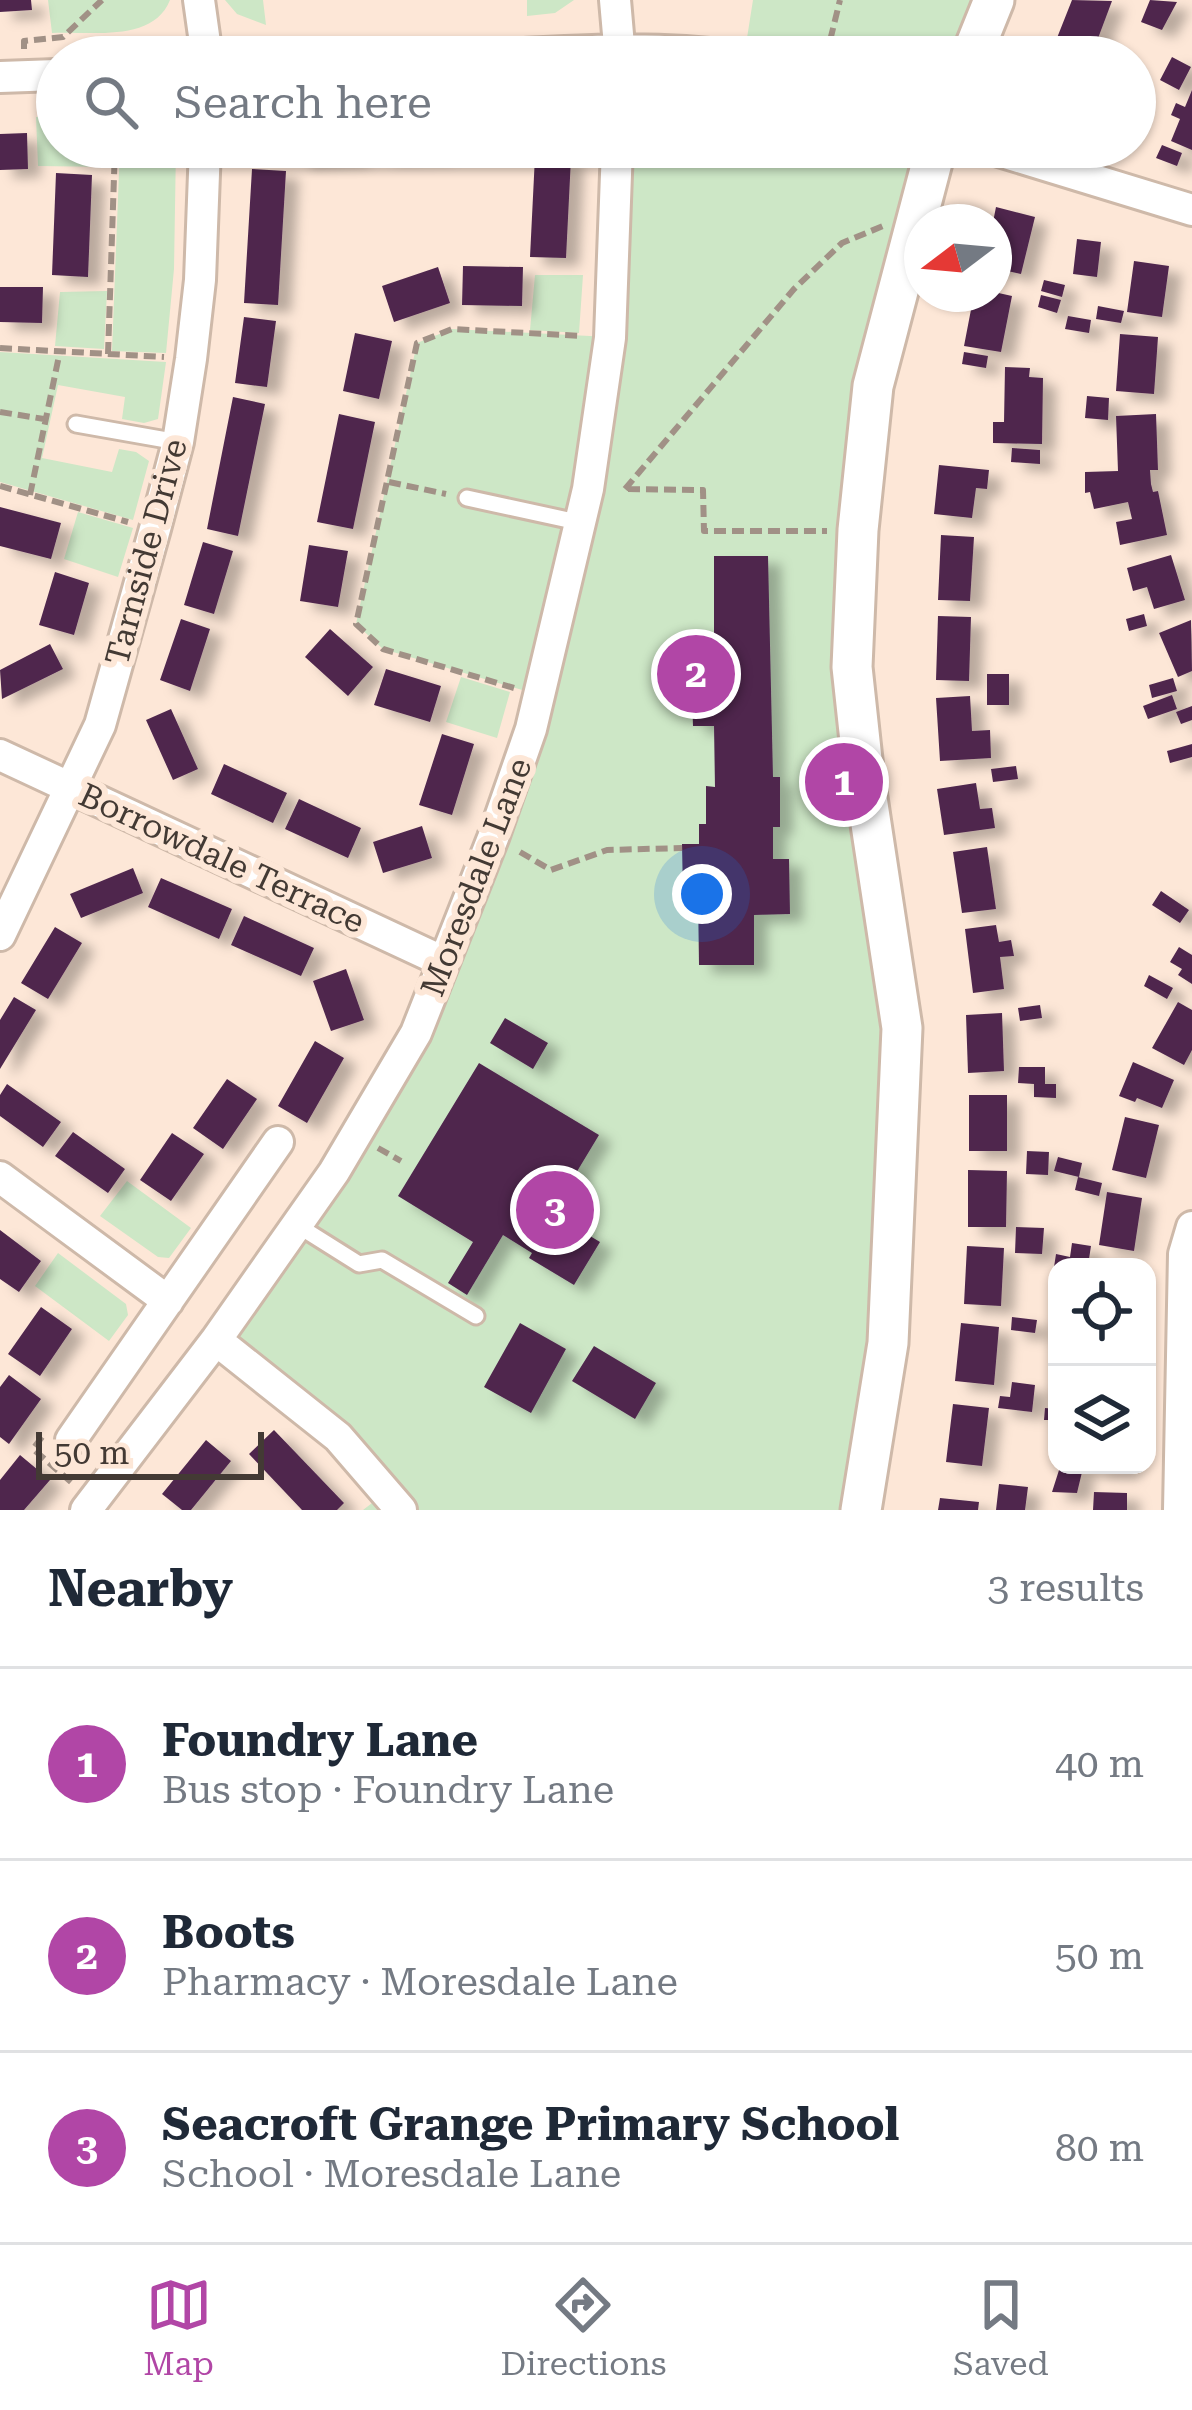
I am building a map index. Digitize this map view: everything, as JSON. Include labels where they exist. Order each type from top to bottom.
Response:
[{"type":"street","points":[[199,0],[204,36]]},
{"type":"street","points":[[616,0],[619,36]]},
{"type":"street","points":[[979,36],[994,0]]},
{"type":"street","name":"Tarnside Drive","points":[[0,934],[100,724],[155,529],[178,442],[191,359],[205,168]]},
{"type":"street","name":"Moresdale Lane","points":[[86,1510],[216,1340],[334,1172],[416,1033],[493,838],[540,696],[588,488],[610,338],[615,168]]},
{"type":"street","points":[[922,204],[931,168]]},
{"type":"street","points":[[1055,168],[1192,210]]},
{"type":"street","points":[[861,1510],[888,1343],[902,1028],[852,667],[858,530],[873,386],[904,271]]},
{"type":"street","name":"Borrowdale Terrace","points":[[0,755],[444,962]]},
{"type":"street","points":[[70,1440],[278,1142]]},
{"type":"street","points":[[0,1177],[168,1301]]},
{"type":"street","points":[[1179,1510],[1184,1254],[1192,1227]]},
{"type":"street","points":[[216,1340],[338,1437],[401,1510]]},
{"type":"lane","points":[[76,424],[178,442]]},
{"type":"lane","points":[[467,498],[581,524]]},
{"type":"lane","points":[[297,1225],[358,1264],[382,1260],[476,1316]]},
{"type":"path","points":[[64,36],[102,0]]},
{"type":"path","points":[[831,36],[840,0]]},
{"type":"path","points":[[12,77],[24,41],[36,40]]},
{"type":"path","points":[[108,354],[115,168]]},
{"type":"path","points":[[625,489],[755,333],[842,243],[904,218]]},
{"type":"path","points":[[540,696],[383,649],[356,624],[417,343],[452,329],[610,338]]},
{"type":"path","points":[[0,348],[191,359]]},
{"type":"path","points":[[30,494],[60,351]]},
{"type":"path","points":[[0,412],[76,424]]},
{"type":"path","points":[[388,482],[467,498]]},
{"type":"path","points":[[0,486],[155,529]]},
{"type":"path","points":[[588,488],[703,490],[704,531],[858,530]]},
{"type":"path","points":[[493,838],[551,870],[607,850],[682,848]]},
{"type":"green space","points":[[48,0],[170,0],[162,14],[135,29],[52,33]]},
{"type":"green space","points":[[225,0],[263,0],[266,25],[237,14]]},
{"type":"green space","points":[[527,0],[574,0],[555,13],[527,16]]},
{"type":"green space","points":[[753,0],[991,0],[976,36],[747,36]]},
{"type":"green space","points":[[119,168],[176,168],[174,269],[166,353],[112,351]]},
{"type":"green space","points":[[616,168],[932,168],[924,204],[904,204],[904,305],[858,531],[902,1028],[861,1510],[363,1510],[385,1493],[216,1340],[416,1033],[539,695],[383,649],[356,624],[417,343],[452,329],[609,337]]},
{"type":"green space","points":[[535,275],[583,275],[579,333],[530,330]]},
{"type":"green space","points":[[107,291],[104,349],[55,346],[60,292]]},
{"type":"green space","points":[[0,352],[166,362],[158,419],[144,423],[122,419],[125,397],[58,385],[42,458],[112,472],[119,449],[136,452],[149,461],[133,520],[0,482]]},
{"type":"green space","points":[[78,512],[133,528],[118,577],[64,559]]},
{"type":"green space","points":[[461,677],[510,692],[497,738],[446,722]]},
{"type":"green space","points":[[127,1181],[191,1228],[169,1258],[158,1257],[100,1216]]},
{"type":"green space","points":[[58,1253],[126,1304],[128,1315],[109,1341],[35,1286]]},
{"type":"building","points":[[0,0],[31,0],[32,10],[0,12]]},
{"type":"building","points":[[1072,0],[1112,1],[1099,36],[1058,36]]},
{"type":"building","points":[[1150,0],[1177,2],[1162,30],[1141,22]]},
{"type":"building","points":[[1172,57],[1191,67],[1179,90],[1160,80]]},
{"type":"building","points":[[1192,90],[1192,150],[1171,141],[1180,119],[1171,115],[1176,103],[1185,107]]},
{"type":"building","points":[[27,133],[28,169],[0,170],[0,134]]},
{"type":"building","points":[[1162,145],[1182,153],[1177,166],[1156,158]]},
{"type":"building","points":[[534,168],[570,168],[566,258],[530,257]]},
{"type":"building","points":[[252,169],[286,171],[278,305],[244,303]]},
{"type":"building","points":[[56,173],[92,175],[88,277],[52,275]]},
{"type":"building","points":[[1012,211],[1035,217],[1021,274],[1012,272]]},
{"type":"building","points":[[1077,239],[1101,242],[1097,277],[1073,274]]},
{"type":"building","points":[[1134,261],[1169,266],[1162,317],[1127,312]]},
{"type":"building","points":[[463,266],[523,267],[522,306],[462,305]]},
{"type":"building","points":[[438,267],[450,303],[394,322],[382,286]]},
{"type":"building","points":[[1044,280],[1065,285],[1062,297],[1041,291]]},
{"type":"building","points":[[0,287],[43,287],[42,323],[0,322]]},
{"type":"building","points":[[1041,295],[1061,300],[1057,313],[1038,307]]},
{"type":"building","points":[[1098,306],[1124,311],[1121,323],[1096,319]]},
{"type":"building","points":[[971,312],[1009,312],[1001,352],[964,346]]},
{"type":"building","points":[[1068,316],[1091,320],[1089,333],[1065,329]]},
{"type":"building","points":[[244,317],[276,321],[267,387],[235,383]]},
{"type":"building","points":[[355,333],[392,341],[379,399],[343,391]]},
{"type":"building","points":[[1120,334],[1158,337],[1154,394],[1116,391]]},
{"type":"building","points":[[964,352],[988,356],[986,368],[962,364]]},
{"type":"building","points":[[1005,367],[1030,368],[1029,377],[1043,378],[1042,444],[993,443],[993,422],[1004,422]]},
{"type":"building","points":[[1087,396],[1109,398],[1108,420],[1085,418]]},
{"type":"building","points":[[233,397],[265,404],[238,536],[207,529]]},
{"type":"building","points":[[339,414],[375,422],[353,529],[317,522]]},
{"type":"building","points":[[1156,414],[1158,470],[1150,470],[1151,484],[1153,492],[1158,491],[1167,535],[1120,545],[1116,522],[1132,519],[1128,502],[1094,509],[1090,492],[1085,493],[1085,472],[1118,471],[1116,416]]},
{"type":"building","points":[[1012,448],[1040,450],[1040,464],[1011,462]]},
{"type":"building","points":[[939,465],[989,470],[987,489],[976,488],[972,518],[934,514]]},
{"type":"building","points":[[0,507],[61,523],[51,559],[0,546]]},
{"type":"building","points":[[941,535],[974,537],[970,601],[938,600]]},
{"type":"building","points":[[203,542],[233,551],[214,614],[184,605]]},
{"type":"building","points":[[309,545],[348,551],[338,607],[300,601]]},
{"type":"building","points":[[1171,555],[1185,600],[1154,609],[1147,587],[1133,591],[1127,568]]},
{"type":"building","points":[[714,556],[768,556],[773,777],[780,777],[780,827],[773,827],[773,859],[789,859],[790,914],[754,915],[754,965],[699,965],[698,895],[683,895],[682,844],[699,844],[699,824],[706,824],[706,786],[715,787],[714,726],[693,726],[690,639],[714,639]]},
{"type":"building","points":[[55,572],[89,583],[74,635],[39,625]]},
{"type":"building","points":[[1144,614],[1147,626],[1129,631],[1126,619]]},
{"type":"building","points":[[938,616],[971,617],[969,681],[936,680]]},
{"type":"building","points":[[181,619],[210,629],[190,691],[160,680]]},
{"type":"building","points":[[1191,620],[1192,671],[1178,677],[1159,633]]},
{"type":"building","points":[[330,629],[373,667],[348,696],[305,657]]},
{"type":"building","points":[[50,644],[63,669],[2,699],[0,670]]},
{"type":"building","points":[[386,669],[441,686],[430,722],[374,705]]},
{"type":"building","points":[[987,674],[1009,674],[1009,705],[987,705]]},
{"type":"building","points":[[1173,678],[1177,691],[1152,698],[1149,685]]},
{"type":"building","points":[[1172,695],[1177,709],[1148,719],[1143,706]]},
{"type":"building","points":[[970,696],[972,731],[990,730],[991,758],[940,761],[936,698]]},
{"type":"building","points":[[1192,706],[1192,720],[1181,724],[1176,712]]},
{"type":"building","points":[[171,709],[198,769],[173,780],[146,720]]},
{"type":"building","points":[[442,734],[474,744],[452,815],[419,805]]},
{"type":"building","points":[[1192,744],[1192,757],[1170,763],[1167,751]]},
{"type":"building","points":[[224,764],[287,793],[273,823],[211,794]]},
{"type":"building","points":[[1016,766],[1018,779],[993,782],[991,769]]},
{"type":"building","points":[[976,783],[980,809],[992,808],[995,828],[944,835],[937,789]]},
{"type":"building","points":[[299,799],[361,828],[348,858],[285,829]]},
{"type":"building","points":[[422,826],[432,858],[383,873],[373,842]]},
{"type":"building","points":[[987,847],[996,909],[962,913],[953,852]]},
{"type":"building","points":[[133,868],[143,893],[81,918],[70,894]]},
{"type":"building","points":[[161,878],[232,909],[219,939],[148,907]]},
{"type":"building","points":[[1161,891],[1189,910],[1180,923],[1152,905]]},
{"type":"building","points":[[244,916],[314,948],[301,976],[231,945]]},
{"type":"building","points":[[996,925],[999,942],[1011,940],[1014,956],[1000,957],[1004,989],[973,993],[965,929]]},
{"type":"building","points":[[55,927],[82,943],[48,999],[21,983]]},
{"type":"building","points":[[1179,947],[1192,955],[1192,984],[1170,962]]},
{"type":"building","points":[[346,969],[364,1020],[331,1031],[313,981]]},
{"type":"building","points":[[1149,975],[1173,988],[1167,999],[1144,986]]},
{"type":"building","points":[[14,997],[36,1010],[0,1069],[0,1020]]},
{"type":"building","points":[[1178,1002],[1192,1010],[1192,1050],[1184,1065],[1152,1048]]},
{"type":"building","points":[[1040,1005],[1042,1018],[1020,1021],[1018,1008]]},
{"type":"building","points":[[1002,1013],[1004,1071],[968,1073],[966,1015]]},
{"type":"building","points":[[505,1018],[548,1043],[533,1069],[490,1043]]},
{"type":"building","points":[[315,1041],[344,1058],[307,1123],[278,1106]]},
{"type":"building","points":[[1133,1062],[1174,1080],[1162,1108],[1119,1096]]},
{"type":"building","points":[[479,1063],[599,1135],[552,1213],[600,1242],[574,1285],[529,1258],[532,1253],[503,1235],[467,1295],[448,1283],[473,1242],[398,1196]]},
{"type":"building","points":[[1019,1067],[1045,1067],[1045,1084],[1056,1084],[1056,1098],[1034,1097],[1034,1084],[1018,1083]]},
{"type":"building","points":[[227,1079],[257,1099],[223,1149],[193,1128]]},
{"type":"building","points":[[7,1084],[61,1122],[43,1147],[0,1116],[0,1095]]},
{"type":"building","points":[[969,1095],[1007,1095],[1007,1151],[969,1151]]},
{"type":"building","points":[[1125,1117],[1159,1125],[1146,1178],[1112,1170]]},
{"type":"building","points":[[73,1132],[125,1169],[108,1193],[55,1156]]},
{"type":"building","points":[[172,1133],[204,1154],[171,1201],[140,1180]]},
{"type":"building","points":[[1027,1151],[1049,1152],[1048,1175],[1026,1174]]},
{"type":"building","points":[[1058,1157],[1082,1163],[1079,1177],[1054,1171]]},
{"type":"building","points":[[968,1170],[1007,1171],[1006,1227],[968,1227]]},
{"type":"building","points":[[1078,1177],[1102,1183],[1099,1196],[1075,1190]]},
{"type":"building","points":[[1107,1192],[1142,1198],[1134,1251],[1099,1245]]},
{"type":"building","points":[[1016,1227],[1044,1228],[1042,1254],[1015,1253]]},
{"type":"building","points":[[0,1230],[41,1261],[19,1292],[0,1279]]},
{"type":"building","points":[[1072,1243],[1091,1246],[1089,1258],[1055,1258],[1056,1254],[1070,1257]]},
{"type":"building","points":[[967,1246],[1004,1248],[1001,1306],[964,1304]]},
{"type":"building","points":[[41,1307],[72,1329],[40,1376],[8,1354]]},
{"type":"building","points":[[1012,1317],[1037,1320],[1035,1333],[1011,1330]]},
{"type":"building","points":[[520,1323],[566,1349],[531,1413],[484,1387]]},
{"type":"building","points":[[961,1323],[999,1327],[994,1385],[955,1381]]},
{"type":"building","points":[[594,1346],[656,1383],[635,1419],[572,1381]]},
{"type":"building","points":[[9,1375],[41,1399],[9,1444],[0,1437],[0,1387]]},
{"type":"building","points":[[1012,1382],[1035,1385],[1032,1412],[998,1408],[1000,1396],[1010,1397]]},
{"type":"building","points":[[953,1404],[989,1408],[982,1466],[946,1462]]},
{"type":"building","points":[[274,1430],[344,1503],[337,1510],[302,1510],[249,1454]]},
{"type":"building","points":[[206,1440],[231,1461],[191,1510],[182,1510],[162,1494]]},
{"type":"building","points":[[20,1455],[50,1480],[24,1510],[0,1510],[0,1480]]},
{"type":"building","points":[[1058,1474],[1082,1474],[1077,1493],[1052,1492]]},
{"type":"building","points":[[999,1484],[1028,1487],[1025,1510],[996,1510]]},
{"type":"building","points":[[1094,1492],[1127,1493],[1127,1510],[1093,1510]]},
{"type":"building","points":[[940,1498],[979,1502],[978,1510],[938,1510]]},
{"type":"place","name":"Boots","points":[[696,674]]},
{"type":"place","name":"Foundry Lane","points":[[844,782]]},
{"type":"place","name":"Seacroft Grange Primary School","points":[[555,1210]]}]
